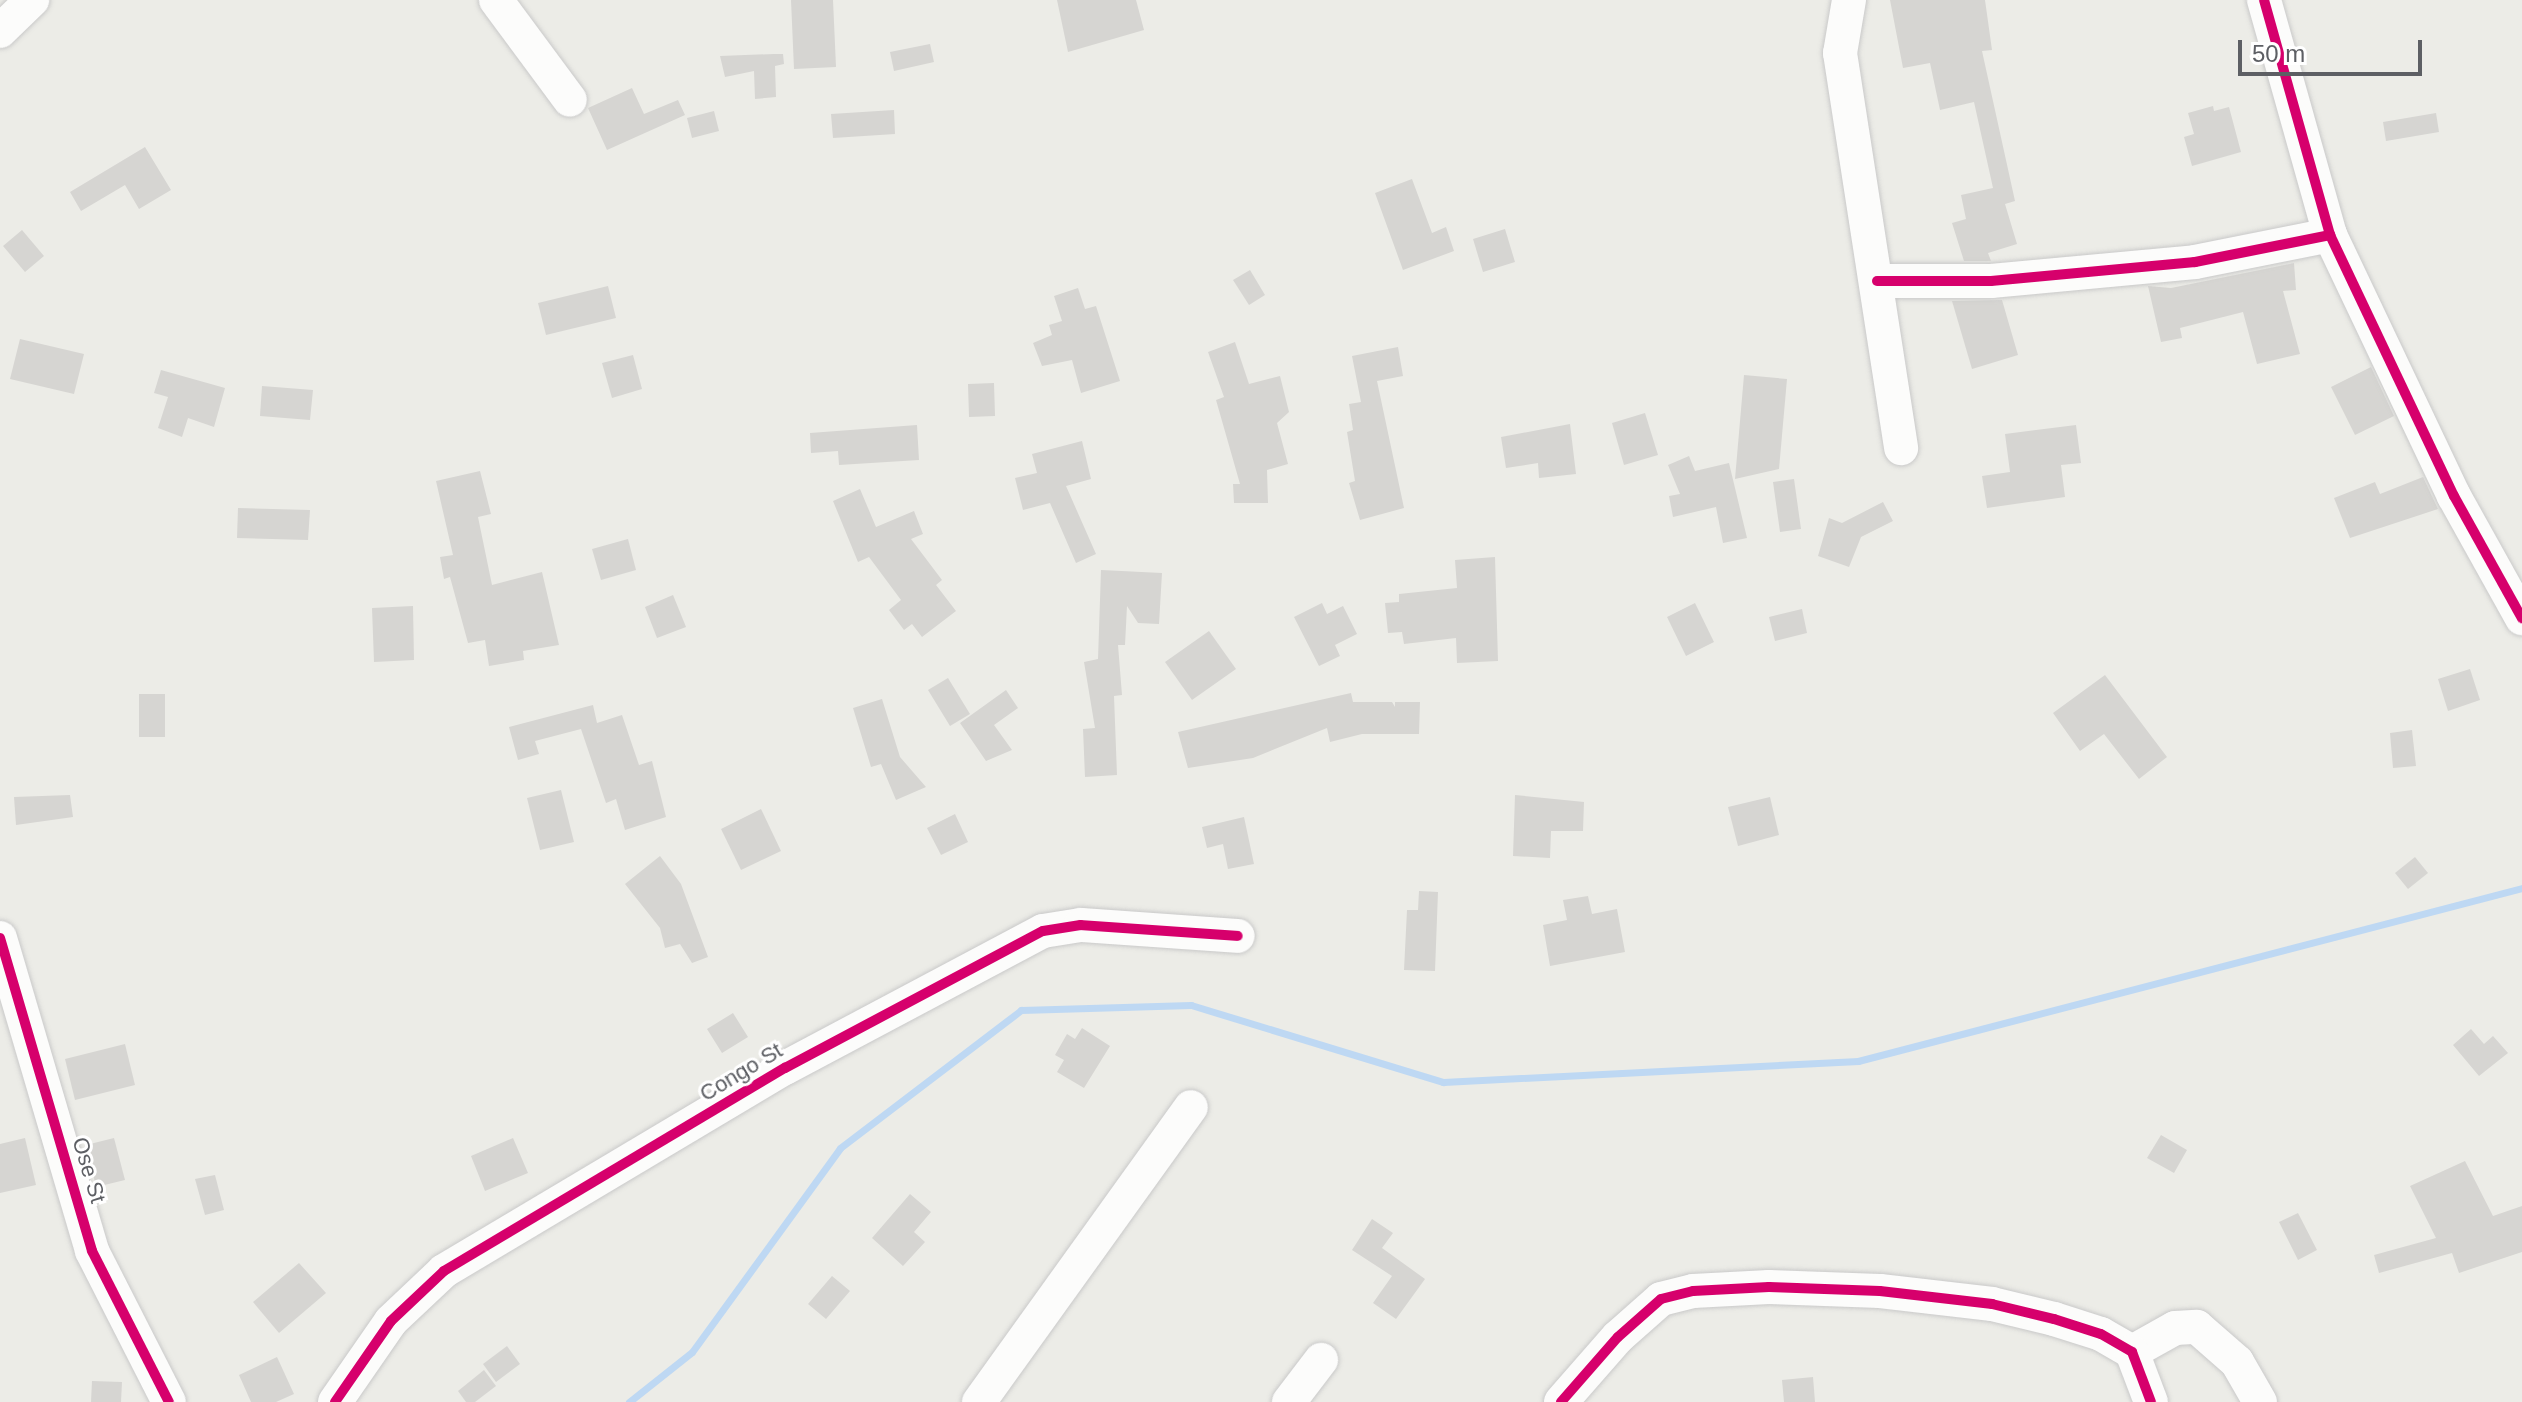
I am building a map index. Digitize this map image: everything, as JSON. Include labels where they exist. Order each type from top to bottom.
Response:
[{"type":"street","points":[[0,31],[32,0]]},
{"type":"street","points":[[496,0],[570,100]]},
{"type":"street","points":[[1849,0],[1840,53],[1901,448]]},
{"type":"street","points":[[2264,0],[2330,235],[2454,496],[2522,618]]},
{"type":"street","points":[[1877,281],[1991,281],[2195,262],[2330,235]]},
{"type":"street","name":"Congo St","points":[[335,1402],[391,1321],[444,1271],[785,1068],[1043,931],[1081,925],[1238,936]]},
{"type":"street","name":"Ose St","points":[[0,938],[92,1251],[169,1402]]},
{"type":"street","points":[[979,1402],[1191,1107]]},
{"type":"street","points":[[1561,1402],[1618,1337],[1661,1299],[1693,1291],[1880,1291],[1992,1304],[2101,1334],[2132,1352],[2151,1402]]},
{"type":"street","points":[[2132,1352],[2175,1328],[2197,1327],[2237,1362],[2260,1402]]},
{"type":"street","points":[[1289,1402],[1321,1360]]},
{"type":"building","points":[[791,0],[833,0],[836,67],[794,69]]},
{"type":"building","points":[[1057,0],[1136,0],[1144,30],[1068,52]]},
{"type":"building","points":[[1890,0],[1985,0],[1992,50],[1982,51],[2015,201],[2005,204],[2017,244],[1988,253],[1991,261],[1964,261],[1952,223],[1966,219],[1961,195],[1993,188],[1974,102],[1940,110],[1930,63],[1903,68]]},
{"type":"building","points":[[930,44],[934,62],[894,71],[890,52]]},
{"type":"building","points":[[783,54],[784,64],[775,66],[776,97],[755,99],[754,71],[725,77],[720,56]]},
{"type":"building","points":[[632,88],[644,114],[678,100],[685,115],[607,150],[588,108]]},
{"type":"building","points":[[2213,106],[2214,111],[2229,107],[2241,152],[2192,166],[2184,137],[2194,134],[2188,113]]},
{"type":"building","points":[[894,110],[895,134],[833,138],[831,114]]},
{"type":"building","points":[[714,111],[719,131],[692,138],[687,118]]},
{"type":"building","points":[[2436,113],[2439,132],[2386,141],[2383,122]]},
{"type":"building","points":[[145,147],[171,190],[139,209],[125,185],[81,211],[70,192]]},
{"type":"building","points":[[1412,179],[1432,233],[1446,227],[1454,251],[1403,270],[1375,193]]},
{"type":"building","points":[[1505,229],[1515,262],[1483,272],[1473,239]]},
{"type":"building","points":[[22,230],[44,256],[25,272],[3,246]]},
{"type":"building","points":[[2294,263],[2296,290],[2283,291],[2300,354],[2257,364],[2243,312],[2180,328],[2182,338],[2161,342],[2148,286],[2171,288]]},
{"type":"building","points":[[1250,270],[1265,295],[1249,305],[1233,280]]},
{"type":"building","points":[[608,286],[616,318],[546,335],[538,303]]},
{"type":"building","points":[[1078,288],[1085,309],[1096,306],[1120,381],[1081,393],[1072,360],[1042,366],[1033,343],[1052,335],[1049,325],[1062,321],[1054,296]]},
{"type":"building","points":[[2002,300],[2018,355],[1972,369],[1952,301]]},
{"type":"building","points":[[20,339],[84,354],[74,394],[10,379]]},
{"type":"building","points":[[1235,342],[1249,384],[1280,376],[1289,412],[1277,423],[1288,464],[1267,470],[1268,503],[1234,503],[1233,484],[1240,484],[1216,400],[1224,397],[1208,352]]},
{"type":"building","points":[[1398,347],[1403,376],[1377,381],[1404,508],[1360,520],[1349,483],[1355,481],[1347,432],[1353,430],[1349,404],[1361,402],[1352,356]]},
{"type":"building","points":[[633,355],[642,389],[612,398],[602,363]]},
{"type":"building","points":[[2371,367],[2394,416],[2355,435],[2331,387]]},
{"type":"building","points":[[161,370],[225,388],[214,427],[188,418],[182,437],[158,428],[168,397],[154,393]]},
{"type":"building","points":[[1744,375],[1787,379],[1779,469],[1735,479]]},
{"type":"building","points":[[994,383],[995,416],[969,417],[968,384]]},
{"type":"building","points":[[262,386],[313,390],[310,420],[260,416]]},
{"type":"building","points":[[1645,413],[1658,455],[1624,465],[1612,423]]},
{"type":"building","points":[[1570,424],[1576,474],[1539,478],[1538,463],[1506,468],[1501,437]]},
{"type":"building","points":[[917,425],[919,460],[839,465],[838,451],[811,453],[810,433]]},
{"type":"building","points":[[2076,425],[2081,463],[2061,465],[2065,497],[1987,508],[1982,476],[2010,472],[2005,434]]},
{"type":"building","points":[[1082,441],[1091,479],[1066,486],[1096,554],[1076,563],[1050,503],[1023,510],[1015,478],[1037,473],[1032,454]]},
{"type":"building","points":[[1689,456],[1695,471],[1729,463],[1747,538],[1723,543],[1716,507],[1673,517],[1669,496],[1680,494],[1668,465]]},
{"type":"building","points":[[480,471],[491,514],[478,517],[492,585],[542,572],[559,645],[523,651],[524,660],[489,666],[485,640],[468,643],[450,577],[444,579],[440,557],[453,555],[436,481]]},
{"type":"building","points":[[2423,477],[2438,509],[2350,538],[2334,498],[2375,482],[2380,494]]},
{"type":"building","points":[[1794,479],[1801,529],[1780,532],[1773,482]]},
{"type":"building","points":[[860,489],[876,527],[914,511],[923,534],[911,539],[942,580],[936,585],[956,611],[922,637],[912,624],[904,630],[889,610],[901,600],[869,557],[858,562],[833,501]]},
{"type":"building","points":[[1883,502],[1893,521],[1861,537],[1849,567],[1818,556],[1829,518],[1842,523]]},
{"type":"building","points":[[238,508],[310,510],[308,540],[237,538]]},
{"type":"building","points":[[628,539],[636,570],[601,580],[592,549]]},
{"type":"building","points":[[1495,557],[1498,661],[1457,663],[1456,638],[1404,644],[1402,632],[1388,633],[1385,603],[1399,602],[1399,594],[1457,588],[1455,560]]},
{"type":"building","points":[[1101,570],[1162,573],[1159,624],[1138,623],[1127,606],[1125,645],[1118,645],[1122,695],[1114,696],[1117,775],[1085,777],[1083,729],[1095,728],[1084,662],[1098,659]]},
{"type":"building","points":[[673,595],[686,627],[657,638],[645,607]]},
{"type":"building","points":[[1322,603],[1327,614],[1343,606],[1357,634],[1335,645],[1340,656],[1319,666],[1294,617]]},
{"type":"building","points":[[1695,603],[1714,642],[1686,656],[1667,617]]},
{"type":"building","points":[[413,606],[414,660],[374,662],[372,608]]},
{"type":"building","points":[[1802,609],[1807,633],[1775,641],[1769,617]]},
{"type":"building","points":[[1209,631],[1236,669],[1192,700],[1165,662]]},
{"type":"building","points":[[2470,669],[2480,700],[2448,711],[2438,679]]},
{"type":"building","points":[[2105,675],[2167,757],[2139,779],[2104,734],[2080,751],[2053,713]]},
{"type":"building","points":[[948,678],[970,714],[950,726],[928,690]]},
{"type":"building","points":[[1006,690],[1018,708],[994,725],[1012,750],[986,761],[960,723]]},
{"type":"building","points":[[1351,693],[1353,702],[1392,702],[1395,707],[1395,702],[1420,702],[1419,734],[1362,734],[1330,742],[1327,728],[1253,758],[1188,768],[1178,732]]},
{"type":"building","points":[[139,694],[165,694],[165,737],[139,737]]},
{"type":"building","points":[[882,699],[900,757],[926,787],[896,800],[881,764],[871,767],[853,708]]},
{"type":"building","points":[[593,705],[597,723],[622,715],[639,765],[652,761],[666,817],[625,830],[616,799],[606,803],[581,729],[535,741],[539,754],[518,760],[509,727]]},
{"type":"building","points":[[2412,730],[2416,766],[2393,768],[2390,733]]},
{"type":"building","points":[[561,790],[574,842],[540,850],[527,798]]},
{"type":"building","points":[[70,795],[73,817],[16,825],[14,797]]},
{"type":"building","points":[[1515,795],[1584,802],[1583,831],[1551,831],[1550,858],[1513,856]]},
{"type":"building","points":[[1770,797],[1779,835],[1738,846],[1728,807]]},
{"type":"building","points":[[761,809],[781,851],[741,870],[721,829]]},
{"type":"building","points":[[955,814],[968,842],[941,855],[927,828]]},
{"type":"building","points":[[1244,817],[1254,864],[1228,869],[1223,844],[1207,848],[1202,827]]},
{"type":"building","points":[[660,856],[681,884],[708,957],[692,963],[680,944],[665,948],[660,928],[625,884]]},
{"type":"building","points":[[2415,857],[2428,873],[2408,889],[2395,873]]},
{"type":"building","points":[[1419,891],[1438,892],[1435,971],[1404,970],[1407,910],[1418,910]]},
{"type":"building","points":[[1588,896],[1592,914],[1617,909],[1625,952],[1550,966],[1543,925],[1567,920],[1563,900]]},
{"type":"building","points":[[733,1013],[748,1037],[722,1053],[707,1029]]},
{"type":"building","points":[[1082,1028],[1110,1046],[1084,1088],[1057,1072],[1064,1060],[1055,1055],[1067,1034],[1075,1039]]},
{"type":"building","points":[[2471,1029],[2484,1044],[2493,1036],[2508,1053],[2479,1076],[2453,1045]]},
{"type":"building","points":[[125,1044],[135,1085],[75,1100],[65,1059]]},
{"type":"building","points":[[2161,1135],[2187,1150],[2174,1173],[2147,1158]]},
{"type":"building","points":[[25,1138],[36,1185],[0,1193],[0,1144]]},
{"type":"building","points":[[114,1138],[125,1180],[96,1187],[86,1145]]},
{"type":"building","points":[[513,1138],[528,1173],[485,1191],[471,1156]]},
{"type":"building","points":[[2465,1161],[2493,1216],[2522,1206],[2522,1252],[2459,1273],[2452,1253],[2379,1273],[2374,1255],[2436,1238],[2410,1186]]},
{"type":"building","points":[[215,1175],[224,1210],[205,1215],[195,1179]]},
{"type":"building","points":[[910,1194],[931,1212],[914,1232],[925,1242],[903,1266],[872,1238]]},
{"type":"building","points":[[2298,1213],[2317,1250],[2298,1260],[2279,1222]]},
{"type":"building","points":[[1372,1219],[1393,1233],[1382,1248],[1425,1279],[1396,1319],[1373,1303],[1392,1276],[1352,1250]]},
{"type":"building","points":[[299,1263],[326,1293],[279,1333],[253,1302]]},
{"type":"building","points":[[832,1276],[850,1291],[826,1319],[808,1304]]},
{"type":"building","points":[[507,1346],[520,1364],[496,1382],[483,1364]]},
{"type":"building","points":[[277,1357],[294,1394],[276,1402],[251,1402],[239,1375]]},
{"type":"building","points":[[484,1370],[496,1386],[475,1402],[466,1402],[458,1391]]},
{"type":"building","points":[[1813,1377],[1815,1402],[1784,1402],[1782,1380]]},
{"type":"building","points":[[92,1381],[122,1382],[121,1402],[91,1402]]},
{"type":"waterway","points":[[629,1402],[692,1352],[840,1148],[1021,1010],[1191,1005],[1443,1082],[1858,1061],[2522,888]]},
{"type":"cycle path","points":[[2264,0],[2330,235],[2454,496],[2522,618]]},
{"type":"cycle path","points":[[1877,281],[1991,281],[2195,262],[2330,235]]},
{"type":"cycle path","points":[[335,1402],[391,1321],[444,1271],[785,1068],[1043,931],[1081,925],[1238,936]]},
{"type":"cycle path","points":[[0,938],[92,1251],[169,1402]]},
{"type":"cycle path","points":[[1561,1402],[1618,1337],[1661,1299],[1693,1291],[1769,1287],[1880,1291],[1992,1304],[2054,1319],[2101,1334],[2132,1352],[2151,1402]]}]
